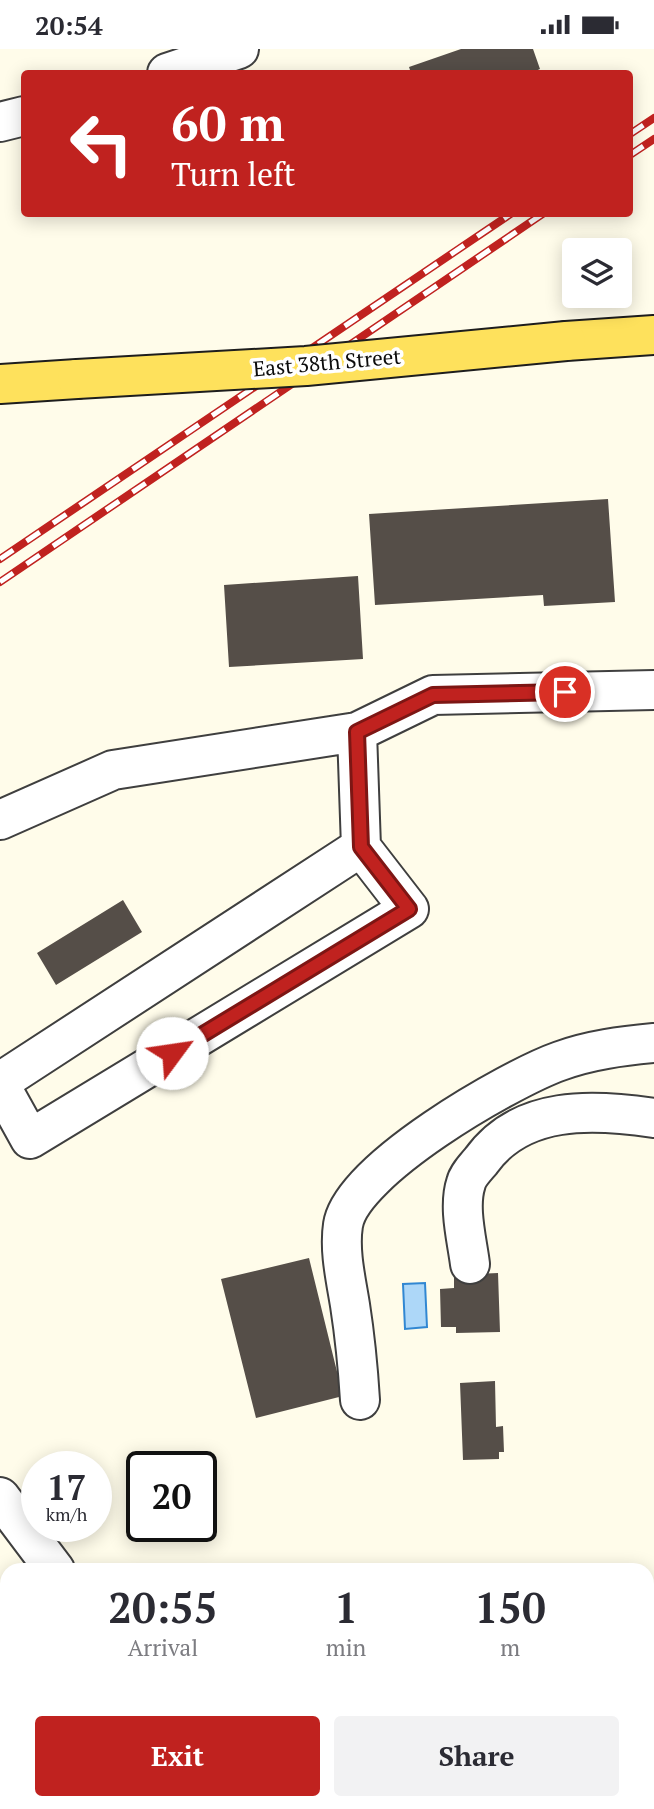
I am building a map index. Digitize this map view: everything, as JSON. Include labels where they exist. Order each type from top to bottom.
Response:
[{"type":"main road","name":"East 38th Street","points":[[0,384],[318,365],[654,335]]},
{"type":"street","points":[[176,70],[239,49]]},
{"type":"street","points":[[0,122],[21,117]]},
{"type":"street","points":[[0,820],[113,770],[357,732],[433,695],[654,690]]},
{"type":"street","points":[[357,732],[361,847],[409,909],[30,1139],[0,1083],[361,847]]},
{"type":"street","points":[[360,1400],[358,1355],[344,1259],[343,1223],[360,1193],[447,1119],[503,1089],[559,1061],[615,1047],[654,1044]]},
{"type":"street","points":[[470,1264],[464,1205],[466,1182],[492,1145],[529,1122],[564,1113],[616,1112],[654,1118]]},
{"type":"street","points":[[0,1497],[50,1563]]},
{"type":"water","points":[[425,1283],[427,1327],[405,1329],[403,1284]]},
{"type":"building","points":[[461,49],[533,49],[540,69],[410,70],[409,67]]},
{"type":"building","points":[[608,499],[615,602],[544,606],[543,595],[375,605],[369,514]]},
{"type":"building","points":[[358,576],[363,659],[229,667],[224,585]]},
{"type":"building","points":[[123,900],[142,932],[56,985],[37,953]]},
{"type":"building","points":[[309,1258],[343,1396],[256,1418],[221,1279]]},
{"type":"building","points":[[498,1273],[500,1332],[456,1333],[456,1327],[441,1327],[440,1289],[454,1288],[454,1275]]},
{"type":"building","points":[[495,1381],[496,1427],[503,1426],[504,1452],[499,1452],[499,1459],[463,1460],[460,1383]]},
{"type":"railway","points":[[633,132],[654,118]]},
{"type":"railway","points":[[633,153],[654,139]]},
{"type":"railway","points":[[0,559],[506,217]]},
{"type":"railway","points":[[0,582],[538,217]]},
{"type":"route","points":[[172,1053],[409,909],[361,847],[357,732],[433,695],[565,692]]}]
